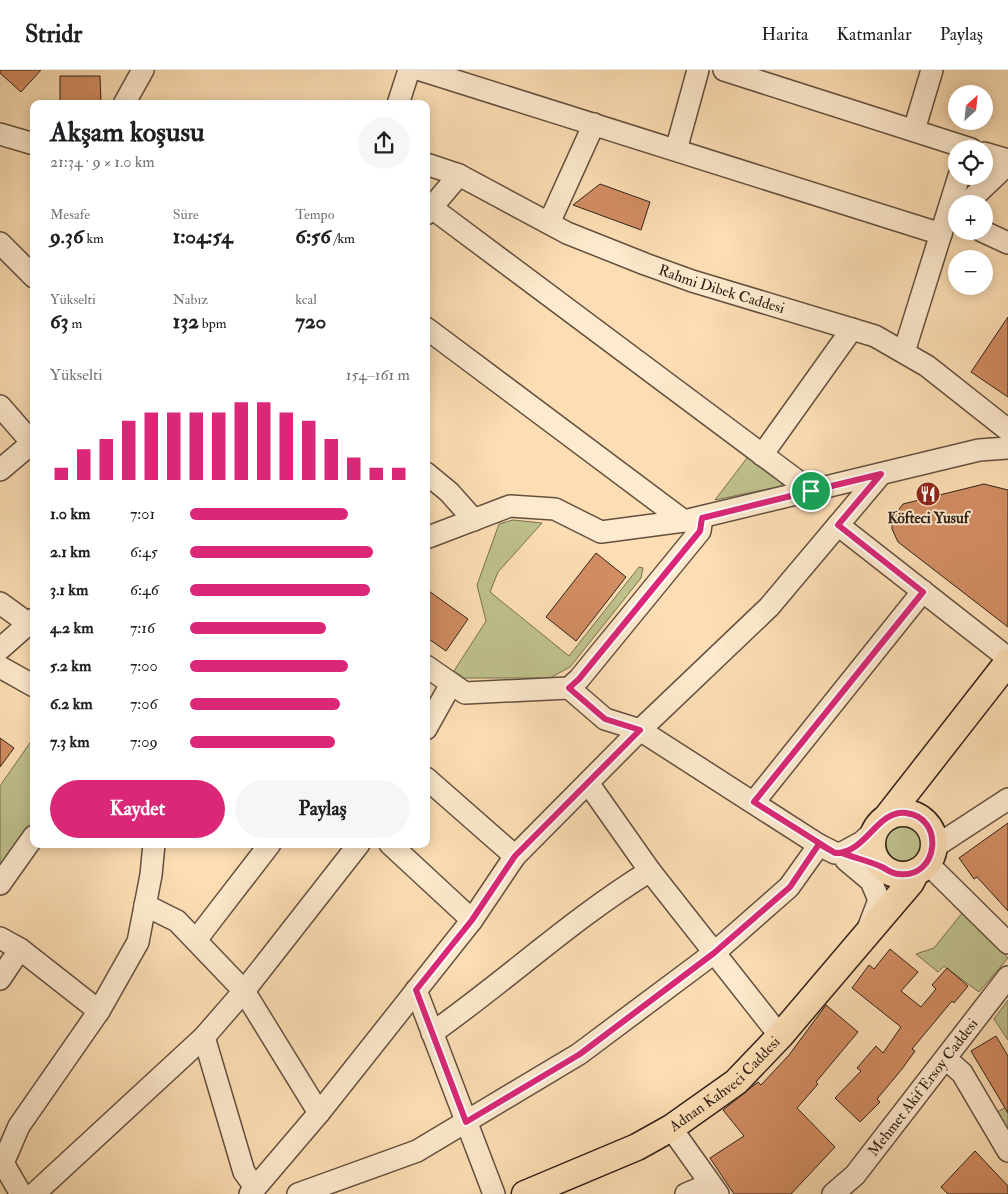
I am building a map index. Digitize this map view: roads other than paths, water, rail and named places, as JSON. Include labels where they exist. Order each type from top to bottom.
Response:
[{"type":"main road","points":[[881,824],[897,813],[916,816],[930,829],[910,864],[872,850],[881,824],[1008,660]]},
{"type":"main road","points":[[915,781],[916,816]]},
{"type":"main road","name":"Adnan Kahveci Caddesi","points":[[525,1194],[638,1147],[671,1128],[736,1082],[780,1036],[873,924],[911,882],[910,864]]},
{"type":"street","points":[[126,100],[143,70]]},
{"type":"street","points":[[399,100],[409,70]]},
{"type":"street","points":[[421,70],[676,150],[948,219]]},
{"type":"street","points":[[676,150],[698,70]]},
{"type":"street","points":[[724,70],[948,141]]},
{"type":"street","points":[[914,130],[932,70]]},
{"type":"street","points":[[549,223],[594,124]]},
{"type":"street","points":[[0,134],[30,143]]},
{"type":"street","points":[[975,195],[1008,162],[993,156]]},
{"type":"street","name":"Rahmi Dibek Caddesi","points":[[430,165],[459,175],[591,243],[692,281],[875,336],[927,366],[1008,430]]},
{"type":"street","points":[[430,210],[459,175]]},
{"type":"street","points":[[430,212],[811,491]]},
{"type":"street","points":[[904,352],[948,226]]},
{"type":"street","points":[[993,236],[1008,243]]},
{"type":"street","points":[[0,244],[30,273]]},
{"type":"street","points":[[762,455],[852,329]]},
{"type":"street","points":[[430,331],[693,520],[700,531],[579,679],[569,688],[465,693],[430,669]]},
{"type":"street","points":[[0,406],[30,442]]},
{"type":"street","points":[[0,470],[30,448]]},
{"type":"street","points":[[430,536],[510,506],[555,509],[601,532],[693,520],[979,450],[1008,448]]},
{"type":"street","points":[[204,1037],[244,1172],[252,1190],[319,1113],[472,920],[515,856],[640,730],[769,607],[881,474]]},
{"type":"street","points":[[430,476],[448,492],[474,520]]},
{"type":"street","points":[[838,525],[1008,660]]},
{"type":"street","points":[[754,802],[923,592]]},
{"type":"street","points":[[0,603],[30,621]]},
{"type":"street","points":[[0,649],[30,623]]},
{"type":"street","points":[[0,667],[30,684]]},
{"type":"street","points":[[430,722],[452,684]]},
{"type":"street","points":[[569,688],[605,719],[640,730],[832,850],[871,881],[879,900],[873,924]]},
{"type":"street","points":[[430,782],[515,856]]},
{"type":"street","points":[[588,782],[650,871],[780,1036]]},
{"type":"street","points":[[910,864],[1008,799]]},
{"type":"street","points":[[298,1194],[417,1151],[580,1054],[714,953],[832,850],[862,842],[881,824]]},
{"type":"street","points":[[0,884],[30,842]]},
{"type":"street","points":[[21,1194],[3,1163],[19,1126],[99,1012],[138,942],[153,848]]},
{"type":"street","points":[[196,940],[267,848]]},
{"type":"street","points":[[34,1194],[204,1037],[244,991],[355,848]]},
{"type":"street","points":[[394,848],[472,920]]},
{"type":"street","points":[[832,850],[910,864],[1008,942]]},
{"type":"street","points":[[432,1033],[482,998],[615,893],[650,871]]},
{"type":"street","points":[[145,905],[177,921],[244,991],[319,1113]]},
{"type":"street","points":[[0,938],[20,949],[99,1012]]},
{"type":"street","points":[[0,979],[20,949]]},
{"type":"street","name":"Mehmet Akif Ersoy Caddesi","points":[[833,1194],[855,1175],[1008,977]]},
{"type":"street","points":[[416,990],[494,1194]]},
{"type":"street","points":[[946,1059],[962,1073],[1008,1152]]},
{"type":"street","points":[[671,1128],[714,1189],[686,1194]]},
{"type":"street","points":[[0,1188],[11,1194]]},
{"type":"place","name":"Köfteci Yusuf","points":[[928,494]]}]
